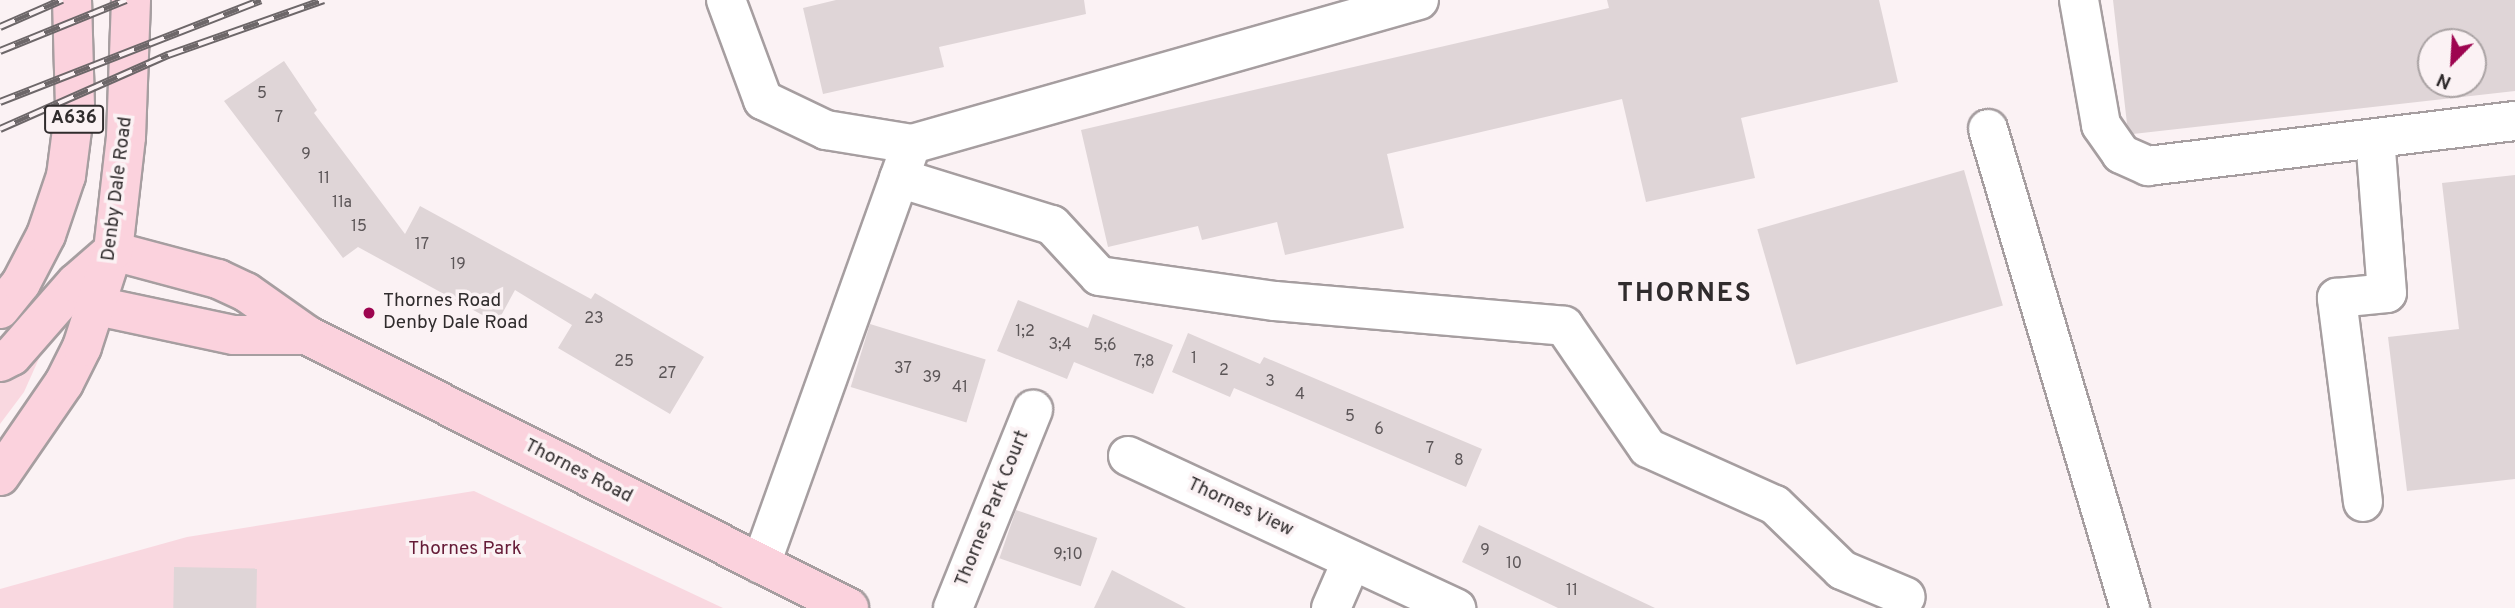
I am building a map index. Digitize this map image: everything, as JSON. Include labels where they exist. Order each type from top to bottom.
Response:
[{"type":"main road","name":"A636","points":[[0,309],[21,283],[46,235],[66,176],[75,107],[72,0]]},
{"type":"main road","name":"Denby Dale Road","points":[[0,476],[64,383],[86,295],[113,251],[126,137],[131,0]]},
{"type":"main road","points":[[46,235],[86,295]]},
{"type":"main road","name":"Thornes Road","points":[[113,251],[218,279],[246,292],[307,335],[849,608]]},
{"type":"main road","name":"A636","points":[[0,362],[12,356],[86,295]]},
{"type":"main road","name":"Thornes Road","points":[[86,295],[234,335],[307,335]]},
{"type":"street","points":[[726,0],[763,100],[826,130],[906,161],[1052,225],[1099,276],[1275,301],[1564,326],[1648,448],[1775,505],[1842,570],[1906,597]]},
{"type":"street","points":[[906,161],[1419,0]]},
{"type":"street","points":[[2079,0],[2101,125],[2121,154],[2148,166],[2515,121]]},
{"type":"street","points":[[1988,129],[2130,608]]},
{"type":"street","points":[[2363,502],[2337,298],[2387,293],[2375,138]]},
{"type":"street","points":[[761,564],[906,161]]},
{"type":"street","name":"Thornes Park Court","points":[[953,608],[1033,410]]},
{"type":"street","name":"Thornes View","points":[[1128,456],[1457,608]]},
{"type":"street","points":[[1331,608],[1352,560]]},
{"type":"green space","points":[[45,345],[24,392],[0,424],[0,377]]},
{"type":"green space","name":"Thornes Park","points":[[474,491],[723,608],[0,608],[0,589],[187,537]]},
{"type":"building","points":[[836,0],[1084,0],[1086,14],[939,47],[944,67],[823,94],[803,8]]},
{"type":"building","points":[[1607,0],[1879,0],[1898,82],[1741,118],[1755,178],[1646,202],[1622,99],[1387,154],[1404,228],[1285,255],[1277,222],[1202,240],[1198,226],[1108,247],[1081,130],[1609,8]]},
{"type":"building","points":[[2113,0],[2515,0],[2515,91],[2487,94],[2487,28],[2417,28],[2417,98],[2453,98],[2133,134],[2127,124]]},
{"type":"building","points":[[284,61],[317,110],[314,113],[405,234],[420,206],[591,299],[595,293],[704,357],[670,414],[558,348],[572,325],[515,290],[497,323],[358,247],[343,258],[224,101]]},
{"type":"building","points":[[1964,170],[2003,306],[1796,365],[1757,229]]},
{"type":"building","points":[[2515,175],[2515,479],[2407,491],[2388,337],[2459,329],[2442,183]]},
{"type":"building","points":[[1018,300],[1088,328],[1093,314],[1173,345],[1153,394],[1074,362],[1067,379],[997,351]]},
{"type":"building","points":[[870,324],[986,359],[966,422],[851,387]]},
{"type":"building","points":[[1188,333],[1260,364],[1264,357],[1482,449],[1466,487],[1234,388],[1230,397],[1172,372]]},
{"type":"building","points":[[1016,510],[1097,538],[1081,586],[999,558]]},
{"type":"building","points":[[1479,525],[1655,608],[1558,608],[1462,562]]},
{"type":"building","points":[[174,567],[257,568],[256,608],[173,608]]},
{"type":"building","points":[[1112,570],[1186,608],[1094,608]]},
{"type":"railway","points":[[0,27],[62,0]]},
{"type":"railway","points":[[0,51],[126,0]]},
{"type":"railway","points":[[0,102],[261,0]]},
{"type":"railway","points":[[0,129],[168,55],[324,0]]},
{"type":"place","name":"Thornes Road Denby Dale Road","points":[[369,313]]},
{"type":"district","name":"THORNES","points":[[1685,295]]}]
